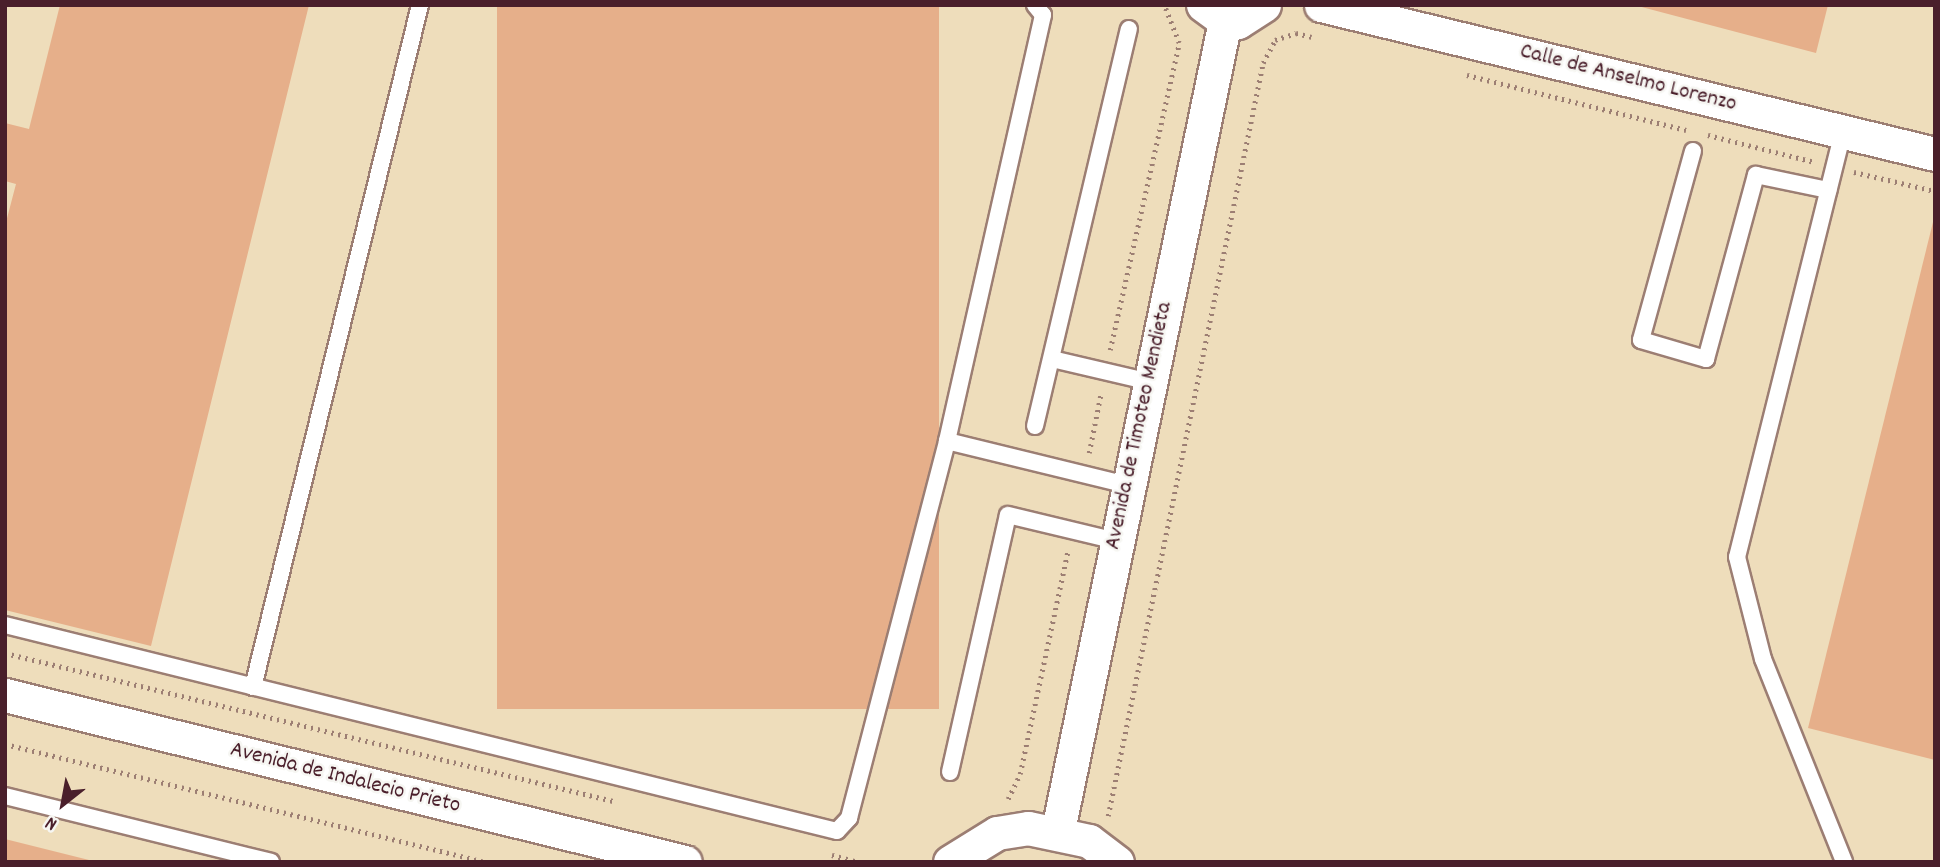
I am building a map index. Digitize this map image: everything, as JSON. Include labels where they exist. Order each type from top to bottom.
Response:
[{"type":"street","points":[[1214,13],[1251,17],[1264,5]]},
{"type":"street","name":"Calle de Anselmo Lorenzo","points":[[1321,5],[1935,154]]},
{"type":"street","name":"Avenida de Timoteo Mendieta","points":[[1058,830],[1150,382],[1214,13]]},
{"type":"street","name":"Avenida de Indalecio Prieto","points":[[5,695],[685,862]]},
{"type":"street","points":[[950,862],[997,833],[1058,830],[1117,862]]},
{"type":"lane","points":[[253,687],[420,5]]},
{"type":"lane","points":[[5,625],[837,831],[849,818],[947,441],[1043,15],[1035,5]]},
{"type":"lane","points":[[1035,426],[1129,29]]},
{"type":"lane","points":[[1843,132],[1737,556],[1763,659],[1844,862]]},
{"type":"lane","points":[[1693,151],[1642,341],[1680,352],[1706,359],[1756,175],[1828,190]]},
{"type":"lane","points":[[1052,359],[1150,382]]},
{"type":"lane","points":[[947,441],[1128,485]]},
{"type":"lane","points":[[950,772],[1008,515],[1116,541]]},
{"type":"lane","points":[[5,796],[271,862]]},
{"type":"path","points":[[1112,826],[1105,810],[1263,63],[1275,40],[1296,33],[1323,40]]},
{"type":"path","points":[[1458,73],[1935,191]]},
{"type":"path","points":[[5,653],[628,805]]},
{"type":"path","points":[[5,744],[484,862]]},
{"type":"path","points":[[818,852],[859,862]]},
{"type":"building","points":[[60,5],[309,5],[151,646],[5,610],[5,226],[16,184],[5,181],[5,123],[29,129]]},
{"type":"building","points":[[497,5],[939,5],[939,709],[497,709]]},
{"type":"building","points":[[1634,5],[1828,5],[1816,53]]},
{"type":"building","points":[[1935,214],[1935,760],[1808,728]]},
{"type":"building","points":[[5,839],[93,861],[93,862],[5,862]]}]
